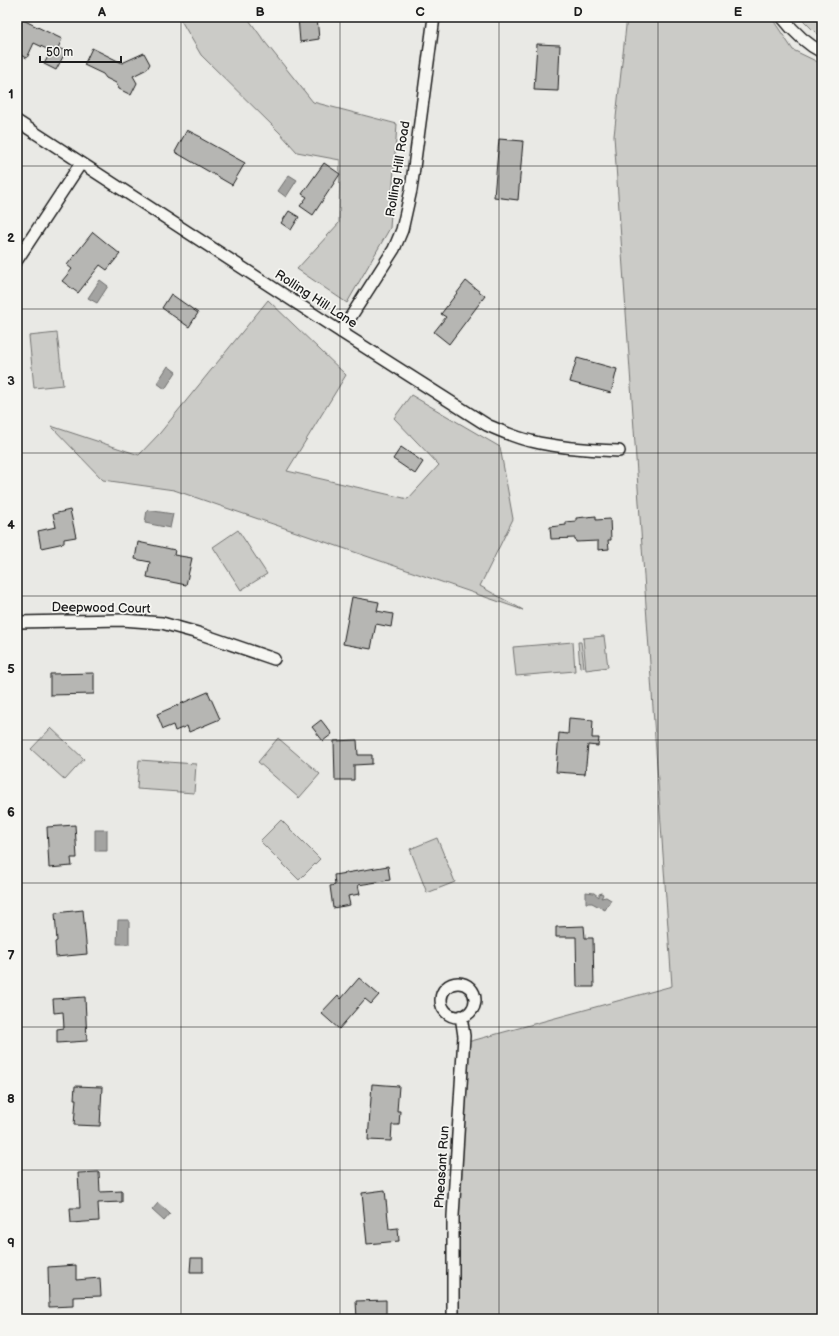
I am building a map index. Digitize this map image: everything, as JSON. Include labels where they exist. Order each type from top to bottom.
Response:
[{"type":"street","name":"Rolling Hill Road","points":[[341,332],[394,249],[402,230],[411,190],[434,17]]},
{"type":"street","points":[[782,17],[801,37],[822,52]]},
{"type":"street","name":"Rolling Hill Lane","points":[[17,121],[459,409],[487,425],[510,435],[531,441],[619,451]]},
{"type":"street","points":[[17,260],[81,163]]},
{"type":"street","name":"Deepwood Court","points":[[17,622],[122,620],[162,623],[198,633],[274,660]]},
{"type":"street","name":"Pheasant Run","points":[[453,1319],[453,1216],[464,1036],[461,1016]]},
{"type":"shaded area","points":[[179,17],[247,17],[313,102],[397,124],[390,228],[347,303],[297,269],[339,223],[340,160],[297,152],[280,133],[201,55]]},
{"type":"shaded area","points":[[627,17],[771,17],[793,50],[822,64],[822,1319],[453,1319],[464,1043],[672,986],[614,136]]},
{"type":"shaded area","points":[[800,17],[822,17],[822,39]]},
{"type":"shaded area","points":[[289,175],[297,180],[286,197],[278,191]]},
{"type":"shaded area","points":[[100,280],[108,286],[97,303],[88,298]]},
{"type":"shaded area","points":[[268,300],[346,375],[287,471],[408,499],[439,465],[394,418],[411,395],[500,447],[513,519],[480,586],[523,610],[174,490],[103,480],[51,426],[139,455],[160,433]]},
{"type":"shaded area","points":[[57,333],[63,385],[34,388],[29,336]]},
{"type":"shaded area","points":[[168,366],[176,372],[165,389],[157,383]]},
{"type":"shaded area","points":[[147,510],[173,514],[170,528],[145,523]]},
{"type":"shaded area","points":[[238,530],[267,574],[241,590],[213,547]]},
{"type":"shaded area","points":[[604,636],[608,667],[586,670],[583,638]]},
{"type":"shaded area","points":[[573,642],[575,671],[516,676],[513,647]]},
{"type":"shaded area","points":[[578,642],[581,642],[584,667],[580,668]]},
{"type":"shaded area","points":[[51,728],[84,759],[65,780],[31,749]]},
{"type":"shaded area","points":[[278,738],[320,774],[299,798],[258,762]]},
{"type":"shaded area","points":[[139,760],[196,764],[194,793],[137,789]]},
{"type":"shaded area","points":[[281,820],[320,859],[299,880],[260,841]]},
{"type":"shaded area","points":[[95,830],[107,830],[107,851],[95,851]]},
{"type":"shaded area","points":[[437,838],[455,882],[427,893],[410,849]]},
{"type":"shaded area","points":[[586,892],[594,893],[599,897],[599,894],[602,893],[603,895],[601,898],[606,897],[611,900],[605,910],[592,903],[586,903]]},
{"type":"shaded area","points":[[118,920],[129,920],[129,944],[117,944]]},
{"type":"shaded area","points":[[158,1203],[170,1214],[164,1221],[152,1210]]},
{"type":"building","points":[[17,17],[62,39],[58,48],[66,51],[56,70],[44,64],[51,51],[34,43],[27,58],[17,53]]},
{"type":"building","points":[[298,17],[317,17],[319,39],[300,42]]},
{"type":"building","points":[[537,44],[560,45],[558,91],[534,90]]},
{"type":"building","points":[[92,48],[122,63],[144,53],[150,64],[147,69],[133,76],[137,83],[131,95],[119,89],[116,83],[106,78],[103,74],[84,65]]},
{"type":"building","points":[[187,130],[245,163],[232,185],[175,152]]},
{"type":"building","points":[[499,139],[523,141],[518,200],[494,197]]},
{"type":"building","points":[[324,163],[340,174],[313,215],[300,206],[307,197],[302,194]]},
{"type":"building","points":[[289,211],[299,217],[291,230],[281,223]]},
{"type":"building","points":[[93,232],[120,254],[107,270],[100,265],[78,293],[62,281],[72,269],[67,265]]},
{"type":"building","points":[[466,281],[485,296],[449,344],[434,332],[446,317],[441,314]]},
{"type":"building","points":[[171,294],[198,313],[189,327],[162,308]]},
{"type":"building","points":[[577,358],[617,369],[611,393],[570,382]]},
{"type":"building","points":[[401,447],[423,462],[415,474],[393,459]]},
{"type":"building","points":[[70,510],[76,537],[64,539],[64,543],[41,548],[38,531],[56,527],[53,514]]},
{"type":"building","points":[[596,516],[596,520],[610,519],[611,540],[608,540],[609,549],[598,550],[598,541],[576,542],[575,538],[551,539],[550,527],[566,525],[566,522],[576,521],[576,518]]},
{"type":"building","points":[[138,542],[175,550],[174,555],[192,558],[186,585],[147,577],[150,562],[135,559]]},
{"type":"building","points":[[352,597],[379,602],[377,611],[393,614],[391,627],[376,624],[371,649],[343,644]]},
{"type":"building","points":[[94,673],[94,694],[50,695],[50,674]]},
{"type":"building","points":[[208,692],[220,719],[189,732],[187,726],[175,731],[173,725],[163,729],[157,714]]},
{"type":"building","points":[[569,718],[593,720],[592,738],[599,738],[598,746],[588,745],[585,774],[556,772],[559,733],[568,734]]},
{"type":"building","points":[[321,720],[332,734],[323,741],[312,727]]},
{"type":"building","points":[[357,740],[358,755],[372,755],[372,764],[354,765],[354,780],[335,780],[334,741]]},
{"type":"building","points":[[75,825],[77,858],[71,858],[72,866],[49,868],[47,827]]},
{"type":"building","points":[[388,866],[390,880],[358,885],[360,894],[348,896],[350,905],[333,908],[330,886],[335,885],[334,875]]},
{"type":"building","points":[[83,910],[87,954],[56,957],[55,942],[57,941],[55,913]]},
{"type":"building","points":[[584,926],[585,938],[593,938],[594,987],[577,987],[576,937],[556,937],[556,927]]},
{"type":"building","points":[[359,978],[379,995],[371,1004],[365,999],[339,1029],[321,1013],[338,995],[341,999]]},
{"type":"building","points":[[85,997],[87,1041],[57,1043],[57,1029],[64,1028],[63,1012],[54,1013],[53,999]]},
{"type":"building","points":[[372,1084],[399,1086],[397,1111],[400,1111],[399,1125],[392,1125],[391,1141],[368,1140]]},
{"type":"building","points":[[75,1086],[102,1087],[100,1126],[74,1125],[76,1099],[74,1099]]},
{"type":"building","points":[[99,1172],[100,1192],[122,1191],[122,1202],[98,1203],[99,1221],[71,1223],[70,1208],[80,1208],[78,1173]]},
{"type":"building","points":[[385,1190],[389,1229],[398,1228],[399,1241],[367,1244],[362,1193]]},
{"type":"building","points":[[191,1258],[203,1258],[203,1272],[190,1272]]},
{"type":"building","points":[[76,1265],[76,1280],[100,1278],[101,1296],[73,1297],[73,1306],[49,1307],[48,1267]]},
{"type":"building","points":[[386,1300],[386,1319],[357,1319],[356,1301]]}]
